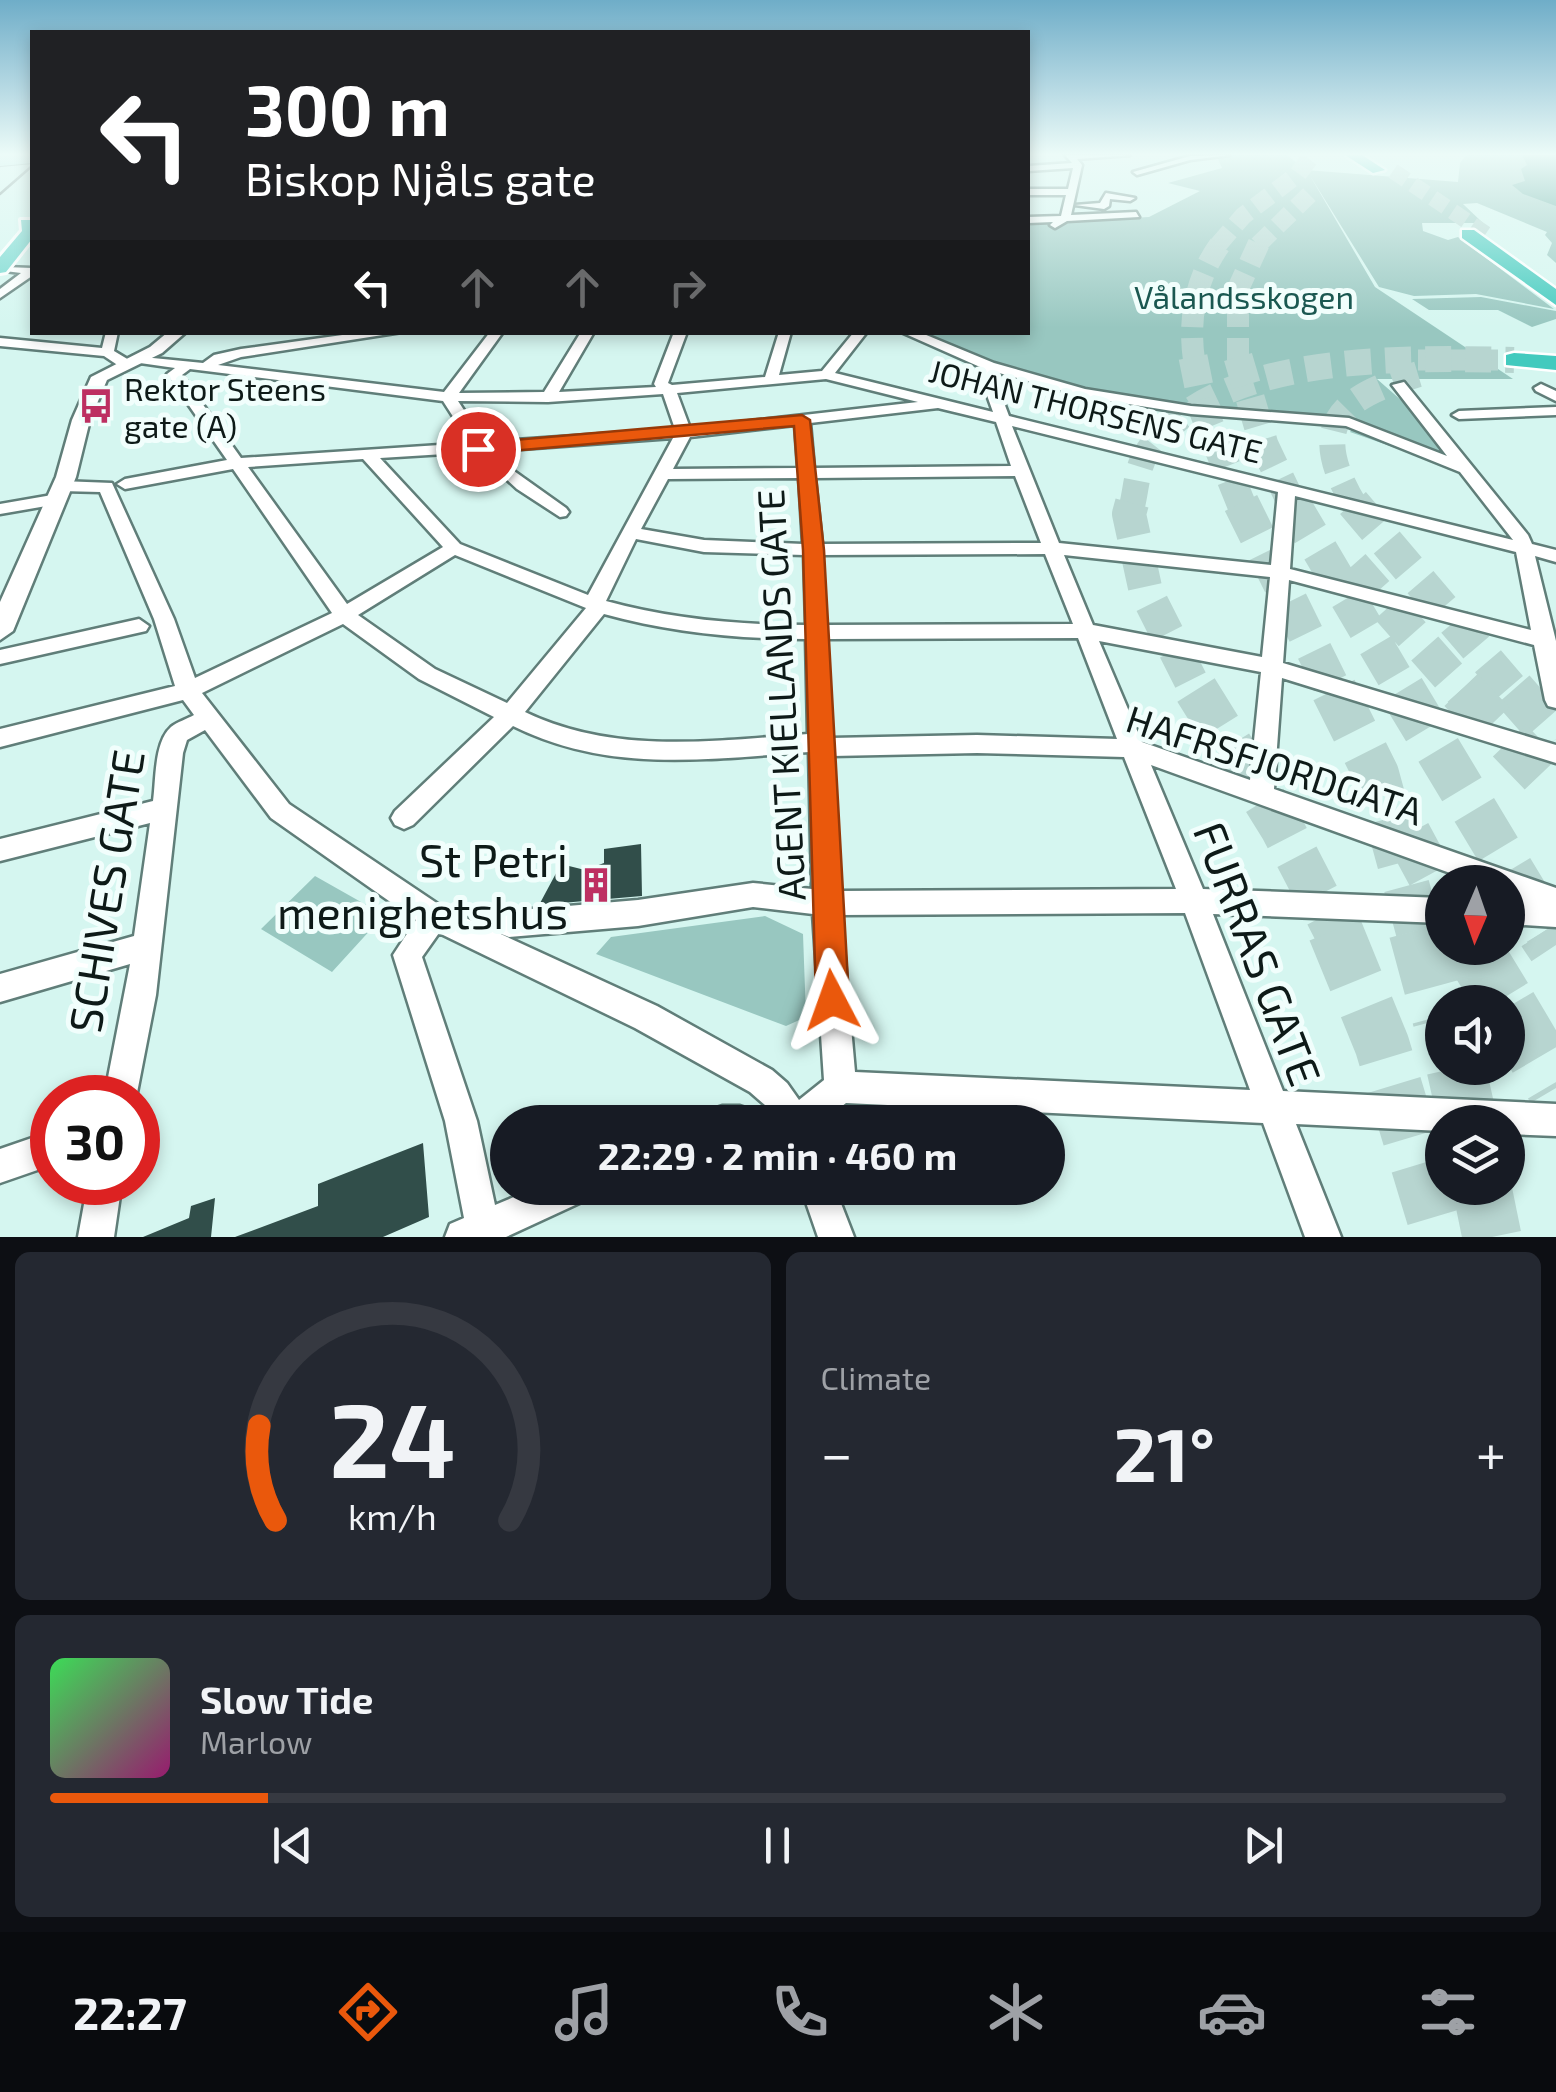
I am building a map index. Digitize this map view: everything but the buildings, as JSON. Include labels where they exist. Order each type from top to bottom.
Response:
[{"type":"highway","points":[[1556,285],[1477,234],[1556,299]]},
{"type":"highway","points":[[1517,364],[1551,374]]},
{"type":"main road","points":[[3,271],[30,226]]},
{"type":"street","points":[[1054,226],[1066,213]]},
{"type":"street","points":[[1030,220],[1136,215]]},
{"type":"street","points":[[3,271],[30,271]]},
{"type":"street","points":[[0,294],[30,272]]},
{"type":"street","points":[[113,335],[123,358]]},
{"type":"street","points":[[0,631],[100,377],[123,358],[172,335]]},
{"type":"street","points":[[241,353],[244,335]]},
{"type":"street","points":[[197,366],[241,353],[356,335]]},
{"type":"street","points":[[495,335],[448,397],[478,449],[511,479],[560,512]]},
{"type":"street","points":[[548,398],[586,335]]},
{"type":"street","points":[[404,818],[508,716],[596,605],[684,433],[669,390],[661,384],[679,335]]},
{"type":"street","points":[[771,380],[784,335]]},
{"type":"street","points":[[826,375],[859,335]]},
{"type":"street","points":[[914,335],[989,366],[1132,401],[1350,422],[1466,469]]},
{"type":"street","name":"JOHAN THORSENS GATE","points":[[0,342],[448,397],[548,398],[826,375],[1556,556]]},
{"type":"street","name":"HAFRSFJORDGATA","points":[[197,366],[174,374],[344,615],[427,674],[508,716],[582,742],[663,753],[822,744],[840,748],[978,744],[1131,748],[1455,865]]},
{"type":"street","name":"FURRAS GATE","points":[[989,366],[986,370],[1020,471],[1194,901],[1323,1237]]},
{"type":"street","points":[[1551,374],[1556,396]]},
{"type":"street","points":[[1399,384],[1525,546],[1556,700]]},
{"type":"street","points":[[125,484],[238,463],[684,433],[948,404]]},
{"type":"street","points":[[1460,415],[1556,411]]},
{"type":"street","name":"AGENT KIELLANDS GATE","points":[[802,420],[814,550],[826,903],[840,1087]]},
{"type":"street","points":[[367,454],[454,548],[596,605],[698,627],[817,633],[1086,631],[1269,666],[1556,754]]},
{"type":"street","points":[[664,474],[1020,471]]},
{"type":"street","points":[[0,509],[56,493],[106,487],[164,619],[188,692],[280,811],[434,917],[646,1017],[761,1082],[780,1105]]},
{"type":"street","points":[[1261,796],[1287,489]]},
{"type":"street","points":[[632,533],[704,546],[814,550],[1052,548],[1279,572],[1546,641]]},
{"type":"street","points":[[0,738],[188,692],[344,615],[454,548]]},
{"type":"street","points":[[0,657],[139,626]]},
{"type":"street","name":"SCHIVES GATE","points":[[125,1075],[141,995],[177,735],[209,718]]},
{"type":"street","points":[[0,850],[166,808]]},
{"type":"street","name":"HAFRSFJORDGATA","points":[[1525,889],[1556,900]]},
{"type":"street","points":[[509,924],[638,913],[753,895],[826,903],[1194,901],[1425,909]]},
{"type":"street","points":[[1525,913],[1556,914]]},
{"type":"street","points":[[434,917],[407,955],[461,1121],[479,1234],[539,1205]]},
{"type":"street","points":[[0,988],[145,946]]},
{"type":"street","points":[[819,1105],[840,1087],[1275,1111],[1556,1120]]},
{"type":"street","points":[[0,1166],[30,1156]]},
{"type":"street","points":[[96,1237],[101,1205]]},
{"type":"street","points":[[824,1205],[836,1237]]},
{"type":"green space","name":"Vålandsskogen","points":[[1157,213],[1332,213],[1375,287],[1513,379],[1377,379],[1410,408],[1444,451],[1443,457],[1410,453],[1350,432],[1354,427],[1312,415],[1194,408],[1105,393],[918,335],[1030,335],[1030,223],[1149,217]]},
{"type":"green space","name":"Vålandsskogen","points":[[1333,213],[1472,213],[1483,223],[1422,223],[1423,231],[1448,240],[1458,237],[1554,309],[1476,294],[1414,296],[1379,287]]},
{"type":"green space","name":"Vålandsskogen","points":[[1500,213],[1556,213],[1556,263],[1547,255],[1552,243],[1545,235],[1547,232]]},
{"type":"green space","points":[[1481,297],[1556,311],[1556,319],[1532,327],[1498,310],[1429,310],[1412,299]]},
{"type":"green space","points":[[315,876],[384,915],[332,972],[261,929]]},
{"type":"green space","points":[[765,916],[803,934],[806,1017],[786,1026],[596,954],[611,937]]},
{"type":"tunnel","points":[[1218,245],[1247,213]]},
{"type":"tunnel","points":[[1258,245],[1291,213]]},
{"type":"tunnel","points":[[1455,213],[1486,234]]},
{"type":"tunnel","points":[[1194,360],[1196,298],[1205,270],[1221,243]]},
{"type":"tunnel","points":[[1238,357],[1238,289],[1258,245]]},
{"type":"tunnel","points":[[1193,357],[1204,412],[1242,506]]},
{"type":"tunnel","points":[[1238,357],[1264,445],[1293,506]]},
{"type":"tunnel","points":[[1418,360],[1498,360]]},
{"type":"tunnel","points":[[1132,506],[1143,459],[1177,420],[1217,396],[1264,378],[1368,362],[1514,360]]},
{"type":"tunnel","points":[[1354,504],[1333,451],[1334,431],[1342,414],[1376,389],[1429,371]]},
{"type":"tunnel","points":[[1132,503],[1129,514],[1146,592],[1197,693]]},
{"type":"tunnel","points":[[1241,503],[1335,693]]},
{"type":"tunnel","points":[[1292,503],[1404,693]]},
{"type":"tunnel","points":[[1354,504],[1515,693]]},
{"type":"tunnel","points":[[1352,566],[1464,693]]},
{"type":"tunnel","points":[[1196,690],[1282,828],[1335,930]]},
{"type":"tunnel","points":[[1334,690],[1376,774],[1419,932]]},
{"type":"tunnel","points":[[1402,690],[1548,932]]},
{"type":"tunnel","points":[[1461,690],[1556,789]]},
{"type":"tunnel","points":[[1513,690],[1556,739]]},
{"type":"tunnel","points":[[1408,834],[1425,866]]},
{"type":"tunnel","points":[[1335,930],[1382,1045],[1440,1237]]},
{"type":"tunnel","points":[[1418,930],[1433,985]]},
{"type":"tunnel","points":[[1546,930],[1556,945]]},
{"type":"tunnel","points":[[1482,965],[1495,985]]},
{"type":"tunnel","points":[[1525,1036],[1556,1088]]},
{"type":"tunnel","points":[[1460,1085],[1464,1105]]},
{"type":"tunnel","points":[[1485,1205],[1492,1237]]},
{"type":"place","name":"Rektor Steens gate (A)","points":[[96,406]]},
{"type":"place","name":"St Petri menighetshus","points":[[596,885]]},
{"type":"route","points":[[478,449],[802,420],[814,550],[832,1000]]}]
